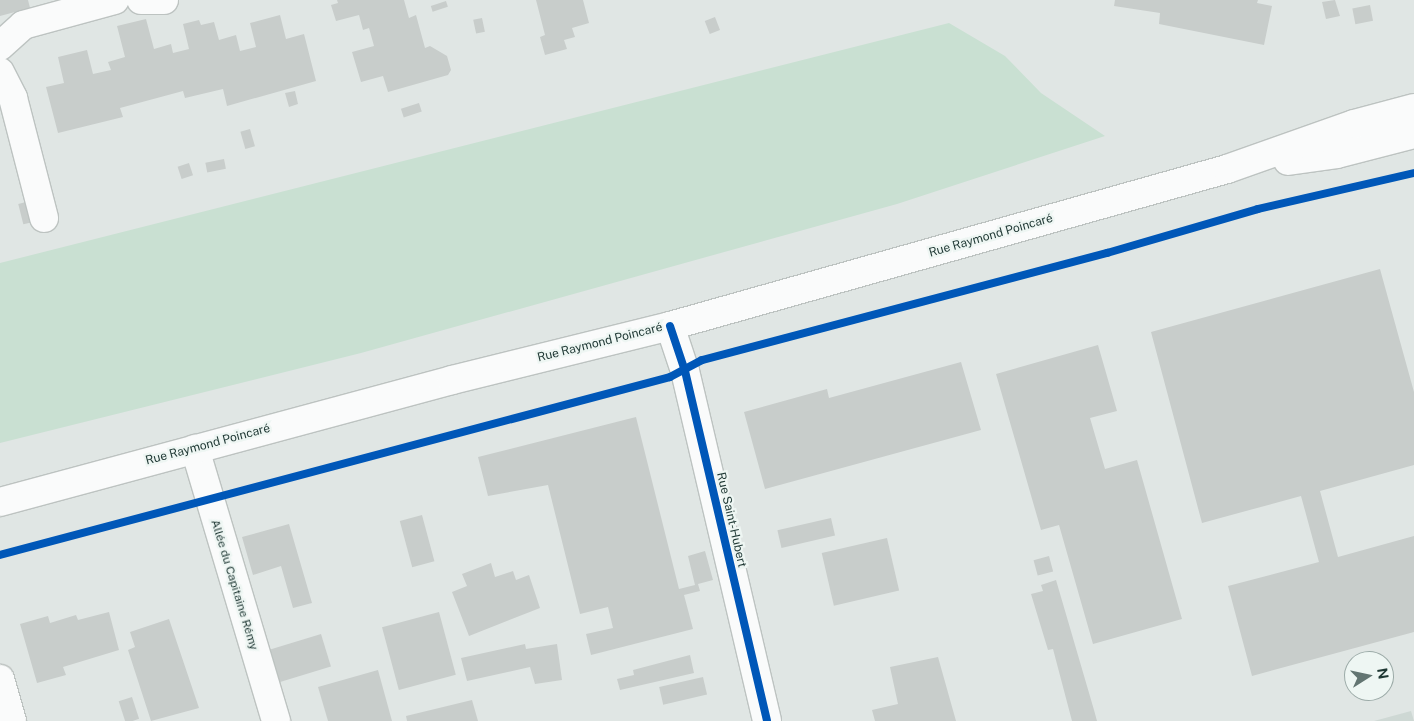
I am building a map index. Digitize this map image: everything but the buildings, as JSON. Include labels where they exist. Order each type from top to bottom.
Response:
[{"type":"main road","points":[[0,46],[23,25],[115,0]]},
{"type":"main road","points":[[140,0],[164,0]]},
{"type":"main road","points":[[0,72],[13,98],[44,218]]},
{"type":"main road","name":"Rue Raymond Poincaré","points":[[0,502],[195,449],[670,326],[1227,169],[1354,124],[1414,108]]},
{"type":"main road","name":"Rue Raymond Poincaré","points":[[1227,169],[1337,154],[1414,134]]},
{"type":"main road","name":"Rue Saint-Hubert","points":[[670,326],[685,371],[767,721]]},
{"type":"main road","name":"Allée du Capitaine Rémy","points":[[195,449],[276,721]]},
{"type":"main road","points":[[0,680],[12,721]]},
{"type":"shaded area","points":[[1411,711],[1414,721],[1374,721]]},
{"type":"green space","points":[[949,23],[1005,56],[1041,93],[1105,136],[897,204],[361,353],[0,443],[0,263]]},
{"type":"cycle path","points":[[0,555],[670,377],[702,360],[1107,253],[1258,209],[1414,173]]},
{"type":"cycle path","points":[[670,326],[685,371],[767,721]]}]
